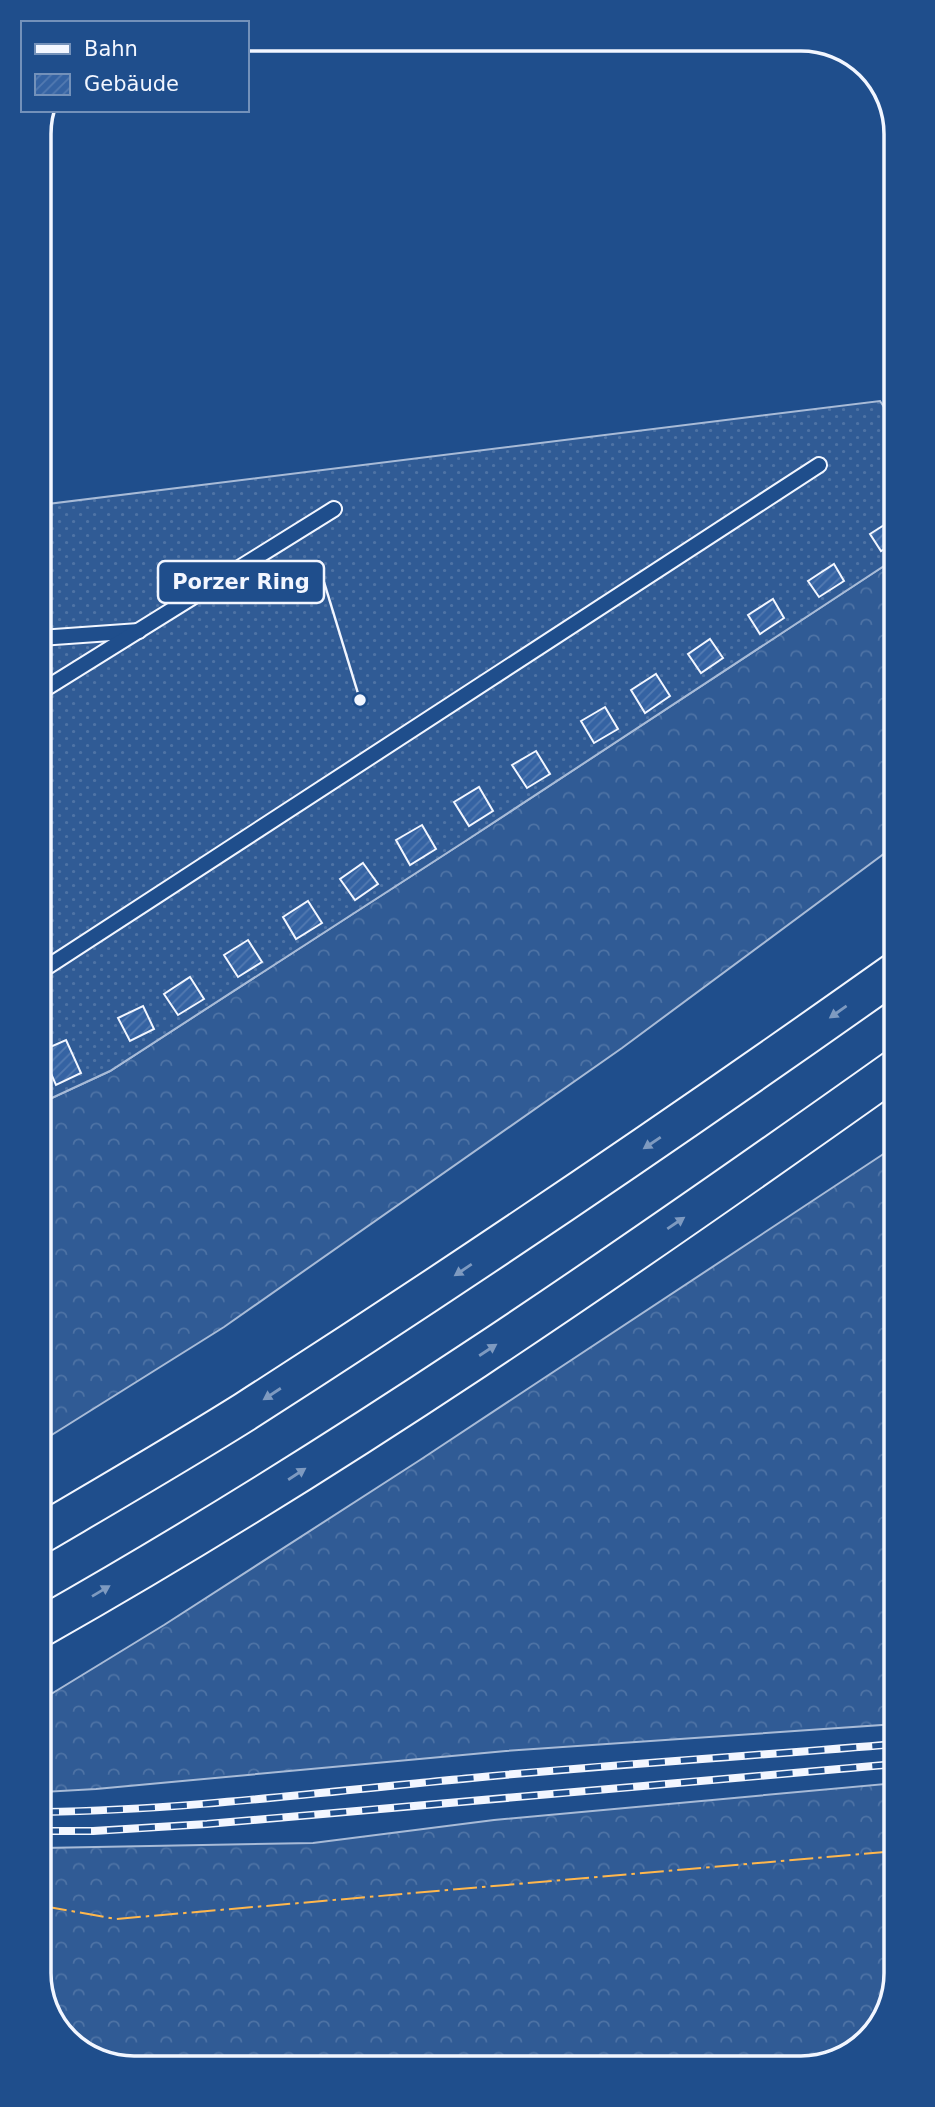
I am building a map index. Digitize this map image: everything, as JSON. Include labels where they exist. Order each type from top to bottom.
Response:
[{"type":"highway","points":[[51,1528],[243,1412],[454,1275],[693,1115],[884,980]]},
{"type":"highway","points":[[51,1621],[285,1482],[505,1339],[762,1164],[884,1077]]},
{"type":"lane","points":[[51,964],[819,465]]},
{"type":"lane","points":[[51,685],[334,509]]},
{"type":"lane","points":[[51,637],[140,631]]},
{"type":"green space","points":[[880,401],[884,407],[884,566],[110,1071],[51,1098],[51,504]]},
{"type":"green space","points":[[884,566],[884,854],[622,1048],[224,1327],[51,1435],[51,1098],[110,1071]]},
{"type":"green space","points":[[884,1154],[884,1725],[506,1751],[51,1792],[51,1694],[164,1625],[420,1460]]},
{"type":"green space","points":[[884,1784],[884,1973],[883,1989],[873,2015],[860,2032],[843,2045],[817,2055],[801,2056],[129,2056],[118,2055],[92,2045],[75,2032],[59,2010],[52,1989],[51,1973],[51,1848],[313,1843],[494,1820]]},
{"type":"building","points":[[884,525],[884,549],[881,551],[870,534]]},
{"type":"building","points":[[834,564],[844,581],[819,597],[808,581]]},
{"type":"building","points":[[773,599],[784,618],[760,634],[748,615]]},
{"type":"building","points":[[710,639],[723,658],[701,673],[688,654]]},
{"type":"building","points":[[656,674],[670,696],[645,713],[631,690]]},
{"type":"building","points":[[605,707],[618,729],[594,743],[581,721]]},
{"type":"building","points":[[536,751],[550,774],[527,788],[512,765]]},
{"type":"building","points":[[479,787],[493,811],[469,826],[454,802]]},
{"type":"building","points":[[422,825],[436,849],[410,865],[396,840]]},
{"type":"building","points":[[363,863],[378,884],[355,900],[340,879]]},
{"type":"building","points":[[308,901],[322,923],[296,939],[283,917]]},
{"type":"building","points":[[248,940],[262,962],[238,977],[224,955]]},
{"type":"building","points":[[190,977],[204,999],[178,1015],[164,994]]},
{"type":"building","points":[[143,1006],[154,1029],[130,1041],[118,1018]]},
{"type":"building","points":[[66,1040],[81,1073],[56,1085],[51,1074],[51,1047]]},
{"type":"railway","points":[[51,1812],[204,1804],[525,1773],[884,1745]]},
{"type":"railway","points":[[51,1831],[207,1824],[884,1765]]},
{"type":"power","points":[[51,1907],[116,1919],[884,1852]]},
{"type":"place","name":"Porzer Ring","points":[[360,700]]}]
